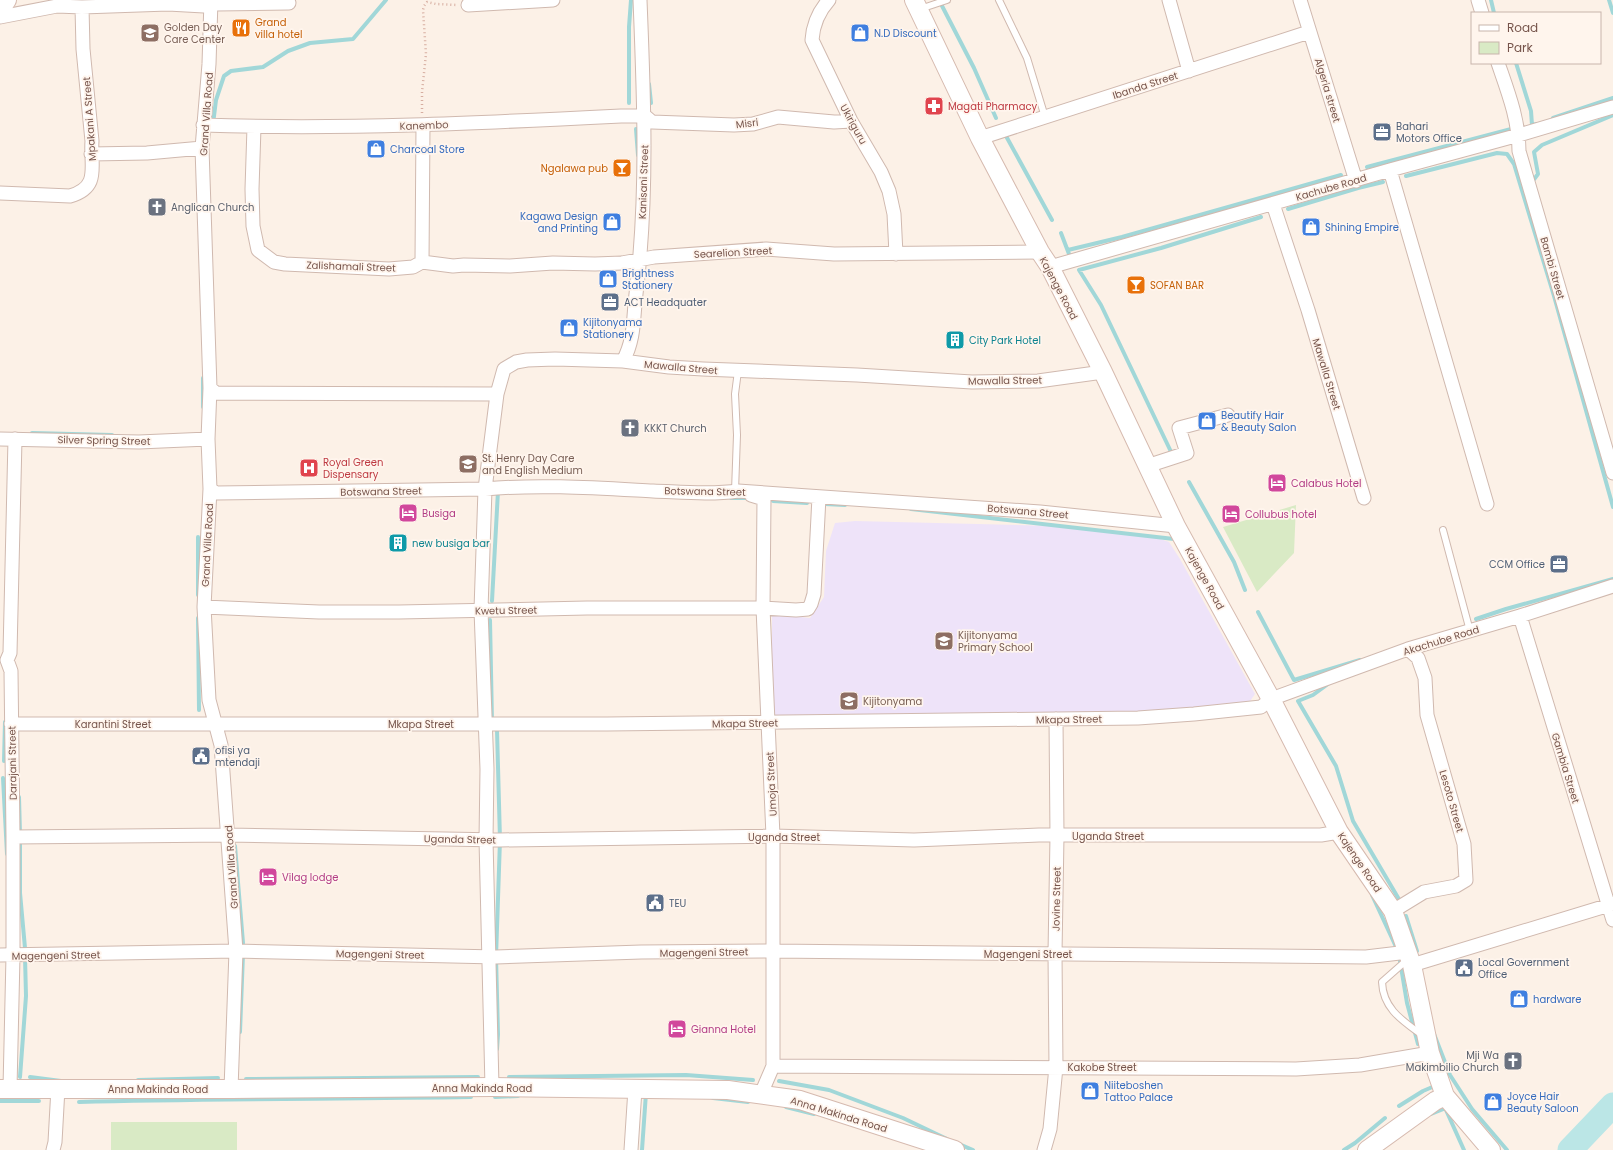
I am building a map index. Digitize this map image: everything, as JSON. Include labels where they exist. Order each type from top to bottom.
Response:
[{"type":"street","points":[[0,11],[7,0]]},
{"type":"street","points":[[468,5],[553,0]]},
{"type":"street","name":"Kanisani Street","points":[[623,361],[632,339],[641,259],[645,116],[640,0]]},
{"type":"street","name":"Ukiriguru","points":[[829,0],[822,8],[813,28],[812,40],[851,121],[881,172],[889,191],[894,214],[896,254]]},
{"type":"street","points":[[1169,0],[1189,71]]},
{"type":"street","name":"Algeria street","points":[[1300,0],[1356,181]]},
{"type":"street","points":[[1478,0],[1482,12]]},
{"type":"street","points":[[0,17],[57,3],[82,7],[168,4],[204,6],[211,1],[216,4],[289,3]]},
{"type":"street","name":"Grand Villa Road","points":[[211,1],[209,64],[202,148],[210,388],[208,439],[210,489],[204,607],[210,700],[220,745],[236,951],[232,1089]]},
{"type":"street","name":"Kajenge Road","points":[[916,5],[980,138],[1040,252],[1050,268],[1103,372],[1176,526],[1271,699],[1339,832],[1393,911],[1410,958],[1440,1099],[1491,1150]]},
{"type":"street","name":"Mpakani A Street","points":[[0,193],[70,196],[78,194],[85,189],[90,182],[93,174],[91,154],[92,141],[83,49],[82,7]]},
{"type":"street","name":"Ibanda Street","points":[[980,138],[1310,32]]},
{"type":"street","name":"Bambi Street","points":[[1498,64],[1516,117],[1519,135],[1519,151],[1613,473]]},
{"type":"street","name":"Kachube Road","points":[[1050,268],[1613,107]]},
{"type":"street","name":"Misri","points":[[645,116],[652,122],[734,125],[753,124],[778,117],[834,122],[851,121]]},
{"type":"street","name":"Kanembo","points":[[203,125],[254,127],[423,125],[645,116]]},
{"type":"street","points":[[422,262],[423,125]]},
{"type":"street","name":"Zalishamali Street","points":[[254,127],[252,188],[253,226],[258,250],[274,262],[285,264],[389,269],[413,267],[422,262],[454,266],[464,264],[510,266],[553,263],[622,263],[641,259]]},
{"type":"street","points":[[91,154],[147,153],[202,148]]},
{"type":"street","points":[[1390,170],[1487,504]]},
{"type":"street","name":"Mawalla Street","points":[[1273,204],[1308,310],[1364,498]]},
{"type":"street","name":"Searelion Street","points":[[641,259],[766,249],[834,254],[1040,252]]},
{"type":"street","name":"Mawalla Street","points":[[492,1087],[486,840],[488,798],[481,610],[485,489],[497,394],[504,369],[516,362],[556,358],[623,361],[669,367],[738,371],[864,375],[972,382],[1038,381],[1103,372]]},
{"type":"street","points":[[210,388],[216,392],[497,394]]},
{"type":"street","points":[[1147,466],[1187,453],[1179,428],[1228,415]]},
{"type":"street","name":"Silver Spring Street","points":[[0,439],[15,438],[139,442],[208,439]]},
{"type":"street","name":"Darajani Street","points":[[5,1088],[6,955],[13,837],[6,771],[11,724],[11,670],[4,659],[10,653],[15,438]]},
{"type":"street","name":"Botswana Street","points":[[210,489],[216,493],[485,489],[513,486],[715,494],[737,491],[1016,510],[1176,526]]},
{"type":"street","name":"Umoja Street","points":[[737,491],[764,499],[763,608],[773,836],[773,1066],[761,1094]]},
{"type":"street","name":"Kwetu Street","points":[[204,607],[319,612],[587,608],[808,609],[814,594],[819,497]]},
{"type":"street","name":"Akachube Road","points":[[1271,699],[1408,649],[1520,616],[1613,586]]},
{"type":"street","name":"Gambia Street","points":[[1520,616],[1611,905],[1613,920]]},
{"type":"street","name":"Lesoto Street","points":[[1393,911],[1424,892],[1456,886],[1466,880],[1464,844],[1427,715],[1425,678],[1418,658],[1408,649]]},
{"type":"street","name":"Mkapa Street","points":[[216,724],[485,725],[1138,718],[1262,707],[1271,699]]},
{"type":"street","name":"Jovine Street","points":[[1044,1150],[1050,1129],[1056,1067],[1056,719]]},
{"type":"street","name":"Karantini Street","points":[[11,724],[216,724]]},
{"type":"street","name":"Uganda Street","points":[[13,837],[228,835],[486,840],[773,836],[914,840],[1039,835],[1321,835],[1339,832]]},
{"type":"street","name":"Magengeni Street","points":[[6,955],[236,951],[489,956],[641,952],[772,951],[922,952],[1011,955],[1055,953],[1410,958],[1611,905]]},
{"type":"street","name":"Kakobe Street","points":[[773,1066],[1296,1068],[1360,1065],[1428,1046]]},
{"type":"street","name":"Anna Makinda Road","points":[[5,1088],[232,1089],[492,1087],[728,1090],[800,1100],[955,1150]]},
{"type":"street","points":[[53,1150],[56,1142],[58,1088]]},
{"type":"street","points":[[632,1150],[635,1089]]},
{"type":"street","points":[[1367,1150],[1440,1099]]},
{"type":"lane","points":[[916,5],[947,0]]},
{"type":"lane","points":[[999,0],[1027,58],[1045,117]]},
{"type":"lane","points":[[737,491],[735,394],[738,371]]},
{"type":"lane","points":[[1443,530],[1470,630]]},
{"type":"lane","points":[[1410,958],[1382,982],[1382,994],[1396,1016],[1428,1046]]},
{"type":"path","points":[[423,125],[422,92],[426,54],[424,6],[427,2],[436,4],[468,5]]},
{"type":"shaded area","name":"Kijitonyama Primary School","points":[[855,521],[1054,526],[1149,535],[1169,542],[1180,559],[1255,694],[1241,714],[772,727],[772,614],[810,618],[824,597],[826,551],[835,523]]},
{"type":"green space","points":[[1296,505],[1294,553],[1257,592],[1223,527]]},
{"type":"green space","points":[[111,1122],[237,1122],[237,1150],[111,1150]]},
{"type":"waterway","points":[[213,124],[216,100],[224,76],[231,71],[263,67],[288,51],[310,43],[353,39],[386,0]]},
{"type":"waterway","points":[[629,103],[629,27],[631,0]]},
{"type":"waterway","points":[[939,0],[974,68],[996,118]]},
{"type":"waterway","points":[[1491,0],[1494,12]]},
{"type":"waterway","points":[[1609,0],[1613,13]]},
{"type":"waterway","points":[[1516,64],[1531,111],[1532,125],[1537,124]]},
{"type":"waterway","points":[[649,84],[651,103]]},
{"type":"waterway","points":[[1553,118],[1613,98]]},
{"type":"waterway","points":[[1532,182],[1538,174],[1534,152],[1542,145],[1613,115]]},
{"type":"waterway","points":[[1367,167],[1515,128]]},
{"type":"waterway","points":[[636,129],[638,155]]},
{"type":"waterway","points":[[1006,136],[1052,220]]},
{"type":"waterway","points":[[1406,176],[1497,153],[1507,154],[1514,164],[1554,296],[1613,507]]},
{"type":"waterway","points":[[1068,250],[1122,237],[1341,175]]},
{"type":"waterway","points":[[1288,209],[1383,182]]},
{"type":"waterway","points":[[1173,456],[1101,305],[1079,270],[1161,248],[1261,217]]},
{"type":"waterway","points":[[1061,233],[1069,254]]},
{"type":"waterway","points":[[632,283],[630,275],[634,269]]},
{"type":"waterway","points":[[203,378],[203,407]]},
{"type":"waterway","points":[[32,433],[112,435]]},
{"type":"waterway","points":[[1189,482],[1234,562],[1245,590]]},
{"type":"waterway","points":[[492,601],[498,491]]},
{"type":"waterway","points":[[731,498],[750,498]]},
{"type":"waterway","points":[[773,501],[807,503]]},
{"type":"waterway","points":[[825,504],[845,505]]},
{"type":"waterway","points":[[911,509],[1174,539]]},
{"type":"waterway","points":[[198,537],[198,595]]},
{"type":"waterway","points":[[1476,619],[1613,579]]},
{"type":"waterway","points":[[1258,612],[1294,680],[1360,660]]},
{"type":"waterway","points":[[198,618],[199,710]]},
{"type":"waterway","points":[[490,620],[492,722]]},
{"type":"waterway","points":[[1328,684],[1313,695],[1298,701],[1336,766],[1353,821],[1400,901]]},
{"type":"waterway","points":[[4,761],[5,722]]},
{"type":"waterway","points":[[494,727],[497,730],[500,840],[496,957],[497,1049]]},
{"type":"waterway","points":[[3,778],[7,854]]},
{"type":"waterway","points":[[19,797],[20,834]]},
{"type":"waterway","points":[[20,842],[20,893],[25,948]]},
{"type":"waterway","points":[[235,846],[243,943]]},
{"type":"waterway","points":[[1372,895],[1397,949]]},
{"type":"waterway","points":[[1406,916],[1417,951]]},
{"type":"waterway","points":[[240,1032],[243,954]]},
{"type":"waterway","points":[[20,1077],[26,996],[25,957]]},
{"type":"waterway","points":[[1400,961],[1407,1003],[1418,1044]]},
{"type":"waterway","points":[[1434,1034],[1450,1075],[1472,1109],[1507,1150]]},
{"type":"waterway","points":[[509,1077],[686,1075],[753,1080]]},
{"type":"waterway","points":[[30,1077],[61,1081]]},
{"type":"waterway","points":[[246,1079],[478,1077]]},
{"type":"waterway","points":[[138,1080],[218,1078]]},
{"type":"waterway","points":[[779,1081],[829,1090],[903,1118],[947,1139]]},
{"type":"waterway","points":[[1399,1106],[1423,1091],[1437,1085]]},
{"type":"waterway","points":[[642,1150],[646,1093]]},
{"type":"waterway","points":[[495,1097],[518,1096]]},
{"type":"waterway","points":[[79,1102],[471,1097]]},
{"type":"waterway","points":[[713,1098],[748,1102]]},
{"type":"waterway","points":[[0,1101],[39,1101]]},
{"type":"waterway","points":[[1570,1150],[1613,1105]]},
{"type":"waterway","points":[[786,1107],[814,1114]]},
{"type":"waterway","points":[[1431,1114],[1446,1108]]},
{"type":"waterway","points":[[1446,1110],[1464,1150]]},
{"type":"waterway","points":[[1344,1150],[1355,1143],[1385,1118]]},
{"type":"waterway","points":[[959,1144],[973,1150]]},
{"type":"place","name":"Grand villa hotel","points":[[241,28]]},
{"type":"place","name":"Golden Day Care Center","points":[[150,33]]},
{"type":"place","name":"N.D Discount","points":[[860,33]]},
{"type":"place","name":"Magati Pharmacy","points":[[934,106]]},
{"type":"place","name":"Bahari Motors Office","points":[[1382,132]]},
{"type":"place","name":"Charcoal Store","points":[[376,149]]},
{"type":"place","name":"Ngalawa pub","points":[[622,168]]},
{"type":"place","name":"Anglican Church","points":[[157,207]]},
{"type":"place","name":"Kagawa Design and Printing","points":[[612,222]]},
{"type":"place","name":"Shining Empire","points":[[1311,227]]},
{"type":"place","name":"Brightness Stationery","points":[[608,279]]},
{"type":"place","name":"SOFAN BAR","points":[[1136,285]]},
{"type":"place","name":"ACT Headquater","points":[[610,302]]},
{"type":"place","name":"Kijitonyama Stationery","points":[[569,328]]},
{"type":"place","name":"City Park Hotel","points":[[955,340]]},
{"type":"place","name":"Beautify Hair & Beauty Salon","points":[[1207,421]]},
{"type":"place","name":"KKKT Church","points":[[630,428]]},
{"type":"place","name":"St. Henry Day Care and English Medium","points":[[468,464]]},
{"type":"place","name":"Royal Green Dispensary","points":[[309,468]]},
{"type":"place","name":"Calabus Hotel","points":[[1277,483]]},
{"type":"place","name":"Busiga","points":[[408,513]]},
{"type":"place","name":"Collubus hotel","points":[[1231,514]]},
{"type":"place","name":"new busiga bar","points":[[398,543]]},
{"type":"place","name":"CCM Office","points":[[1559,564]]},
{"type":"place","name":"Kijitonyama Primary School","points":[[944,641]]},
{"type":"place","name":"Kijitonyama","points":[[849,701]]},
{"type":"place","name":"ofisi ya mtendaji","points":[[201,756]]},
{"type":"place","name":"Vilag lodge","points":[[268,877]]},
{"type":"place","name":"TEU","points":[[655,903]]},
{"type":"place","name":"Local Government Office","points":[[1464,968]]},
{"type":"place","name":"hardware","points":[[1519,999]]},
{"type":"place","name":"Gianna Hotel","points":[[677,1029]]},
{"type":"place","name":"Mji Wa Makimbilio Church","points":[[1513,1061]]},
{"type":"place","name":"Niiteboshen Tattoo Palace","points":[[1090,1091]]},
{"type":"place","name":"Joyce Hair Beauty Saloon","points":[[1493,1102]]}]
